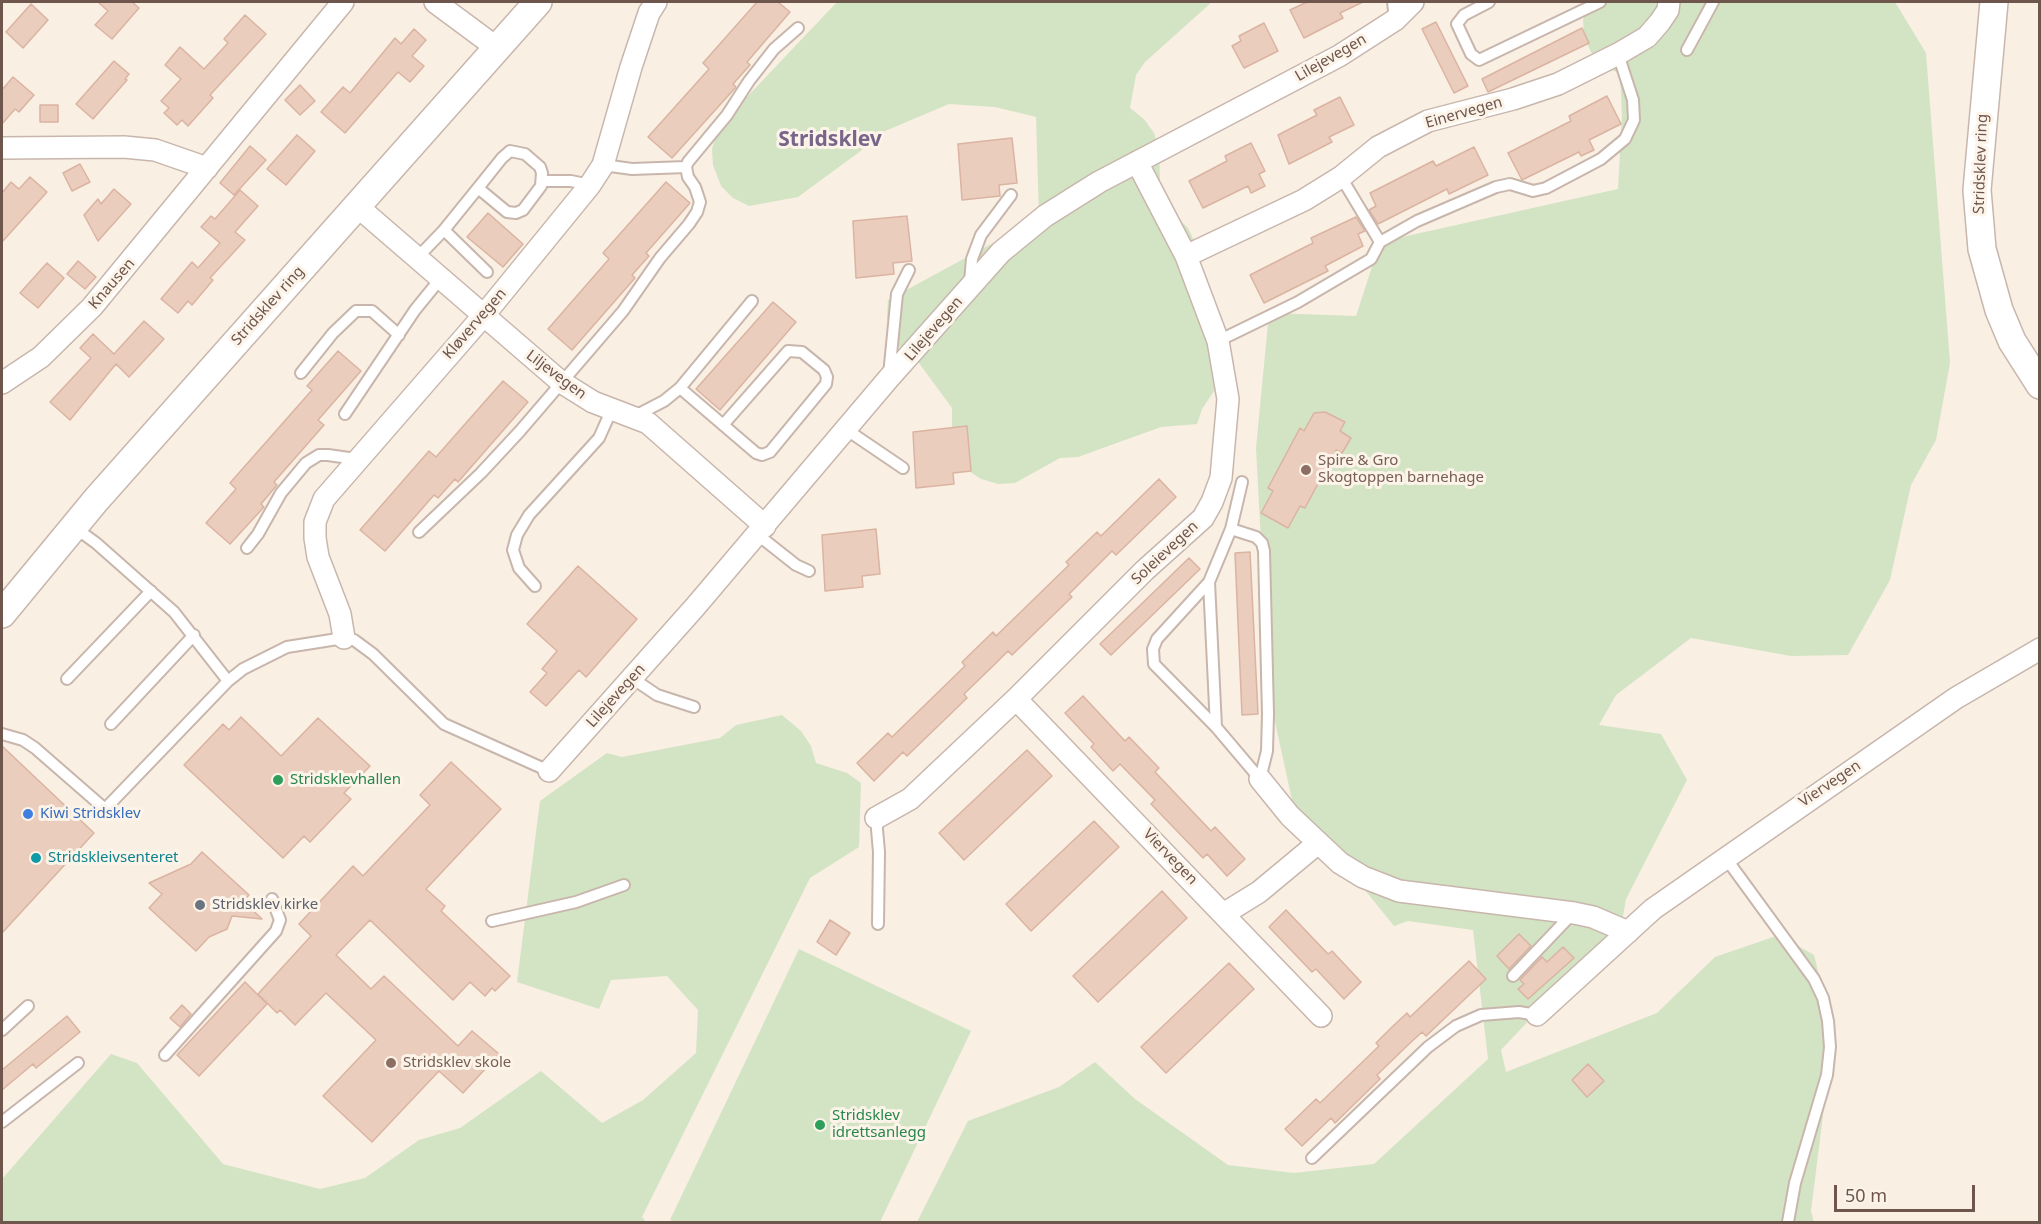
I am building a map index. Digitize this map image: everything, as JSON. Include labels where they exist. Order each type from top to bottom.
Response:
[{"type":"street","name":"Knausen","points":[[2,383],[41,357],[92,307],[344,2]]},
{"type":"street","points":[[435,2],[497,48]]},
{"type":"street","name":"Stridsklev ring","points":[[2,614],[74,527],[538,2]]},
{"type":"street","name":"Kløvervegen","points":[[344,638],[340,614],[318,557],[315,522],[324,499],[356,459],[484,315],[590,186],[603,165],[631,67],[649,13],[656,2]]},
{"type":"street","name":"Lilejevegen","points":[[549,771],[761,531],[889,378],[1001,252],[1045,216],[1100,182],[1339,56],[1394,10],[1413,2]]},
{"type":"street","name":"Einervegen","points":[[1186,256],[1304,200],[1341,177],[1378,147],[1428,121],[1513,99],[1558,84],[1618,54],[1647,38],[1668,10],[1669,2]]},
{"type":"street","name":"Stridsklev ring","points":[[1994,2],[1978,178],[1981,238],[1989,281],[1999,310],[2012,341],[2040,385]]},
{"type":"street","points":[[2,148],[124,147],[155,150],[207,168]]},
{"type":"street","name":"Soleievegen","points":[[876,818],[910,799],[1016,699],[1145,570],[1203,518],[1212,502],[1221,478],[1228,399],[1218,341],[1186,256],[1137,162]]},
{"type":"street","name":"Liljevegen","points":[[357,206],[561,382],[593,402],[648,423],[761,531]]},
{"type":"street","name":"Viervegen","points":[[1537,1015],[1653,909],[1956,698],[2040,649]]},
{"type":"street","name":"Viervegen","points":[[1016,699],[1225,913],[1321,1016]]},
{"type":"street","points":[[1260,779],[1290,816],[1318,843],[1340,863],[1363,878],[1399,891],[1574,913],[1593,917],[1628,932]]},
{"type":"street","points":[[1225,913],[1259,892],[1318,843]]},
{"type":"lane","points":[[1489,2],[1464,15],[1457,24],[1471,54],[1479,60],[1600,2]]},
{"type":"lane","points":[[1686,50],[1713,2]]},
{"type":"lane","points":[[686,167],[774,49],[798,28]]},
{"type":"lane","points":[[1218,341],[1298,302],[1371,258],[1380,242],[1418,221],[1496,187],[1510,184],[1533,191],[1546,188],[1601,159],[1625,139],[1634,120],[1633,100],[1618,54]]},
{"type":"lane","points":[[417,258],[444,230],[478,188],[510,151],[525,153],[540,166],[542,181],[523,210],[516,213],[507,212],[478,188]]},
{"type":"lane","points":[[603,165],[643,169],[686,167]]},
{"type":"lane","points":[[419,532],[481,473],[623,311],[660,258],[697,212],[699,196],[686,167]]},
{"type":"lane","points":[[1341,177],[1380,242]]},
{"type":"lane","points":[[542,181],[571,181],[590,186]]},
{"type":"lane","points":[[969,288],[972,259],[981,235],[1011,195]]},
{"type":"lane","points":[[444,230],[487,272]]},
{"type":"lane","points":[[889,378],[897,294],[909,270]]},
{"type":"lane","points":[[345,414],[441,278]]},
{"type":"lane","points":[[634,416],[664,401],[680,388],[752,301]]},
{"type":"lane","points":[[301,373],[333,333],[356,311],[372,311],[399,335]]},
{"type":"lane","points":[[680,388],[723,425],[756,453],[770,452],[826,384],[827,377],[824,370],[802,351],[788,351],[723,425]]},
{"type":"lane","points":[[535,586],[519,568],[513,550],[517,535],[529,515],[599,438],[612,408]]},
{"type":"lane","points":[[847,430],[903,468]]},
{"type":"lane","points":[[247,548],[258,534],[281,493],[306,463],[319,455],[356,459]]},
{"type":"lane","points":[[1242,482],[1231,529],[1209,582],[1157,639],[1153,657],[1160,672],[1216,728],[1260,779]]},
{"type":"lane","points":[[74,527],[151,591],[194,635],[228,681]]},
{"type":"lane","points":[[1231,529],[1256,537],[1262,543],[1264,551],[1268,714],[1267,751],[1260,779]]},
{"type":"lane","points":[[761,531],[796,565],[809,571]]},
{"type":"lane","points":[[1209,582],[1216,728]]},
{"type":"lane","points":[[67,679],[151,591]]},
{"type":"lane","points":[[111,724],[194,635]]},
{"type":"lane","points":[[2,734],[23,740],[35,748],[105,809],[228,681],[243,669],[287,647],[344,638],[354,640],[373,654],[444,724],[549,771]]},
{"type":"lane","points":[[632,678],[657,695],[693,707]]},
{"type":"lane","points":[[876,818],[879,852],[878,924]]},
{"type":"lane","points":[[1725,857],[1814,979],[1823,999],[1828,1021],[1830,1047],[1827,1075],[1795,1183],[1788,1222]]},
{"type":"lane","points":[[492,921],[576,902],[624,885]]},
{"type":"lane","points":[[165,1055],[276,931],[280,920],[272,899]]},
{"type":"lane","points":[[1513,976],[1574,913]]},
{"type":"lane","points":[[2,1030],[28,1006]]},
{"type":"lane","points":[[1312,1158],[1428,1047],[1456,1026],[1481,1015],[1519,1012],[1537,1015]]},
{"type":"lane","points":[[2,1122],[78,1063]]},
{"type":"green space","points":[[837,2],[1212,2],[1145,62],[1136,75],[1130,108],[1144,119],[1154,133],[1159,150],[1161,208],[1176,216],[1188,228],[1196,245],[1222,379],[1202,409],[1197,424],[1161,427],[1078,457],[1060,458],[1015,483],[998,484],[981,479],[966,469],[952,433],[952,408],[916,359],[901,349],[891,334],[887,317],[888,300],[1039,218],[1036,117],[995,107],[949,104],[878,134],[862,150],[798,197],[749,206],[733,198],[721,186],[713,165],[712,149],[717,132],[726,119]]},
{"type":"green space","points":[[1589,2],[1895,2],[1926,53],[1950,363],[1936,440],[1911,485],[1890,580],[1848,655],[1791,656],[1691,638],[1616,695],[1599,725],[1661,734],[1687,780],[1626,899],[1622,922],[1501,1050],[1506,1072],[1657,1013],[1715,957],[1779,935],[1814,955],[1835,1039],[1829,1067],[1811,1211],[1814,1222],[917,1222],[968,1121],[1059,1087],[1095,1062],[1135,1099],[1228,1165],[1294,1173],[1374,1164],[1488,1059],[1473,930],[1408,921],[1394,926],[1292,800],[1269,694],[1256,448],[1269,313],[1356,316],[1380,242],[1618,189],[1622,115],[1620,74],[1604,66],[1592,54],[1584,37],[1583,20]]},
{"type":"green space","points":[[782,715],[801,731],[811,746],[816,763],[847,773],[861,783],[859,847],[810,878],[642,1217],[646,1222],[2,1222],[2,1179],[111,1054],[137,1063],[223,1164],[320,1189],[365,1178],[419,1140],[460,1128],[541,1071],[602,1123],[643,1100],[696,1053],[698,1010],[667,976],[611,980],[599,1009],[517,982],[540,801],[607,753],[622,757],[720,738],[736,725]]},
{"type":"green space","name":"Stridsklev idrettsanlegg","points":[[799,949],[971,1031],[880,1222],[676,1222],[670,1220]]},
{"type":"building","points":[[98,2],[132,2],[139,8],[112,39],[95,25],[108,11]]},
{"type":"building","points":[[757,2],[778,2],[790,12],[747,62],[750,65],[733,84],[736,87],[672,158],[648,137],[709,69],[703,63]]},
{"type":"building","points":[[1307,2],[1363,2],[1340,13],[1343,18],[1304,38],[1290,10]]},
{"type":"building","points":[[31,4],[48,20],[23,48],[6,32]]},
{"type":"building","points":[[245,15],[266,34],[210,95],[213,98],[188,126],[182,120],[177,125],[164,113],[169,108],[161,101],[181,79],[165,65],[180,47],[204,69],[228,43],[224,39]]},
{"type":"building","points":[[1436,22],[1468,86],[1454,93],[1422,29]]},
{"type":"building","points":[[1264,23],[1278,51],[1244,68],[1232,46],[1241,41],[1239,36]]},
{"type":"building","points":[[1582,28],[1589,43],[1488,92],[1482,79]]},
{"type":"building","points":[[414,29],[426,40],[412,56],[424,66],[410,82],[398,72],[345,133],[321,112],[343,87],[350,93],[395,38],[401,44]]},
{"type":"building","points":[[114,61],[129,74],[125,79],[127,80],[93,119],[76,104]]},
{"type":"building","points":[[13,77],[34,95],[19,112],[15,109],[2,124],[2,90]]},
{"type":"building","points":[[300,85],[315,101],[300,115],[285,100]]},
{"type":"building","points":[[1607,96],[1621,124],[1589,140],[1594,150],[1581,156],[1579,152],[1522,180],[1508,153],[1571,121],[1569,116]]},
{"type":"building","points":[[1340,97],[1354,125],[1329,137],[1332,142],[1289,164],[1278,135],[1317,115],[1314,110]]},
{"type":"building","points":[[40,105],[58,105],[58,122],[40,122]]},
{"type":"building","points":[[297,135],[315,151],[286,185],[267,169]]},
{"type":"building","points":[[1012,138],[1017,183],[999,185],[1000,196],[962,200],[958,144]]},
{"type":"building","points":[[1251,143],[1265,171],[1259,174],[1265,186],[1251,193],[1248,186],[1203,208],[1189,181],[1227,161],[1225,156]]},
{"type":"building","points":[[250,146],[266,160],[234,195],[220,183]]},
{"type":"building","points":[[1474,147],[1488,175],[1449,194],[1447,189],[1378,224],[1369,210],[1376,206],[1370,193],[1433,161],[1436,166]]},
{"type":"building","points":[[80,164],[90,182],[72,191],[63,173]]},
{"type":"building","points":[[30,177],[47,192],[2,242],[2,193],[11,182],[19,189]]},
{"type":"building","points":[[666,182],[690,203],[646,253],[649,256],[632,275],[635,278],[572,350],[548,329],[609,259],[603,253]]},
{"type":"building","points":[[114,189],[131,204],[98,241],[84,215],[98,199],[101,204]]},
{"type":"building","points":[[240,190],[258,206],[235,232],[245,240],[210,278],[213,280],[192,305],[188,301],[178,313],[161,299],[192,262],[198,268],[220,243],[201,227],[211,216],[215,219]]},
{"type":"building","points":[[488,213],[523,244],[503,267],[467,237]]},
{"type":"building","points":[[907,216],[912,261],[893,263],[894,274],[856,278],[853,221]]},
{"type":"building","points":[[1356,217],[1365,231],[1358,234],[1363,246],[1325,266],[1328,271],[1264,303],[1250,275],[1313,243],[1311,238]]},
{"type":"building","points":[[78,261],[96,277],[85,289],[67,274]]},
{"type":"building","points":[[47,263],[64,278],[38,308],[20,293]]},
{"type":"building","points":[[773,302],[796,322],[720,410],[696,389]]},
{"type":"building","points":[[144,321],[164,339],[129,377],[116,364],[70,420],[50,402],[91,358],[80,348],[93,334],[114,354]]},
{"type":"building","points":[[338,351],[361,371],[318,420],[324,425],[274,482],[277,485],[261,504],[264,507],[230,544],[206,523],[236,489],[230,483],[312,390],[307,386]]},
{"type":"building","points":[[503,381],[528,402],[458,482],[455,479],[438,498],[434,495],[385,551],[360,530],[429,451],[436,457]]},
{"type":"building","points":[[1325,412],[1345,422],[1340,431],[1351,438],[1342,453],[1336,450],[1305,508],[1300,506],[1288,528],[1261,513],[1273,491],[1268,488],[1300,428],[1304,431],[1314,413]]},
{"type":"building","points":[[967,426],[971,471],[953,473],[954,484],[916,488],[913,432]]},
{"type":"building","points":[[1159,479],[1176,497],[1116,555],[1112,551],[1069,594],[1072,597],[1012,655],[1008,651],[964,694],[967,698],[907,756],[903,752],[874,781],[857,763],[888,733],[892,737],[965,666],[962,662],[993,632],[996,636],[1069,565],[1066,562],[1097,532],[1101,536]]},
{"type":"building","points":[[876,529],[880,574],[862,576],[863,587],[825,591],[822,535]]},
{"type":"building","points":[[1250,552],[1258,714],[1242,715],[1235,553]]},
{"type":"building","points":[[1189,558],[1200,569],[1111,655],[1100,644]]},
{"type":"building","points":[[578,566],[637,619],[586,677],[579,670],[546,706],[530,692],[547,673],[542,669],[557,651],[527,624]]},
{"type":"building","points":[[1083,696],[1125,741],[1129,737],[1159,768],[1155,772],[1211,831],[1215,827],[1245,859],[1227,876],[1207,854],[1203,858],[1151,804],[1155,800],[1120,764],[1113,771],[1091,747],[1094,744],[1065,713]]},
{"type":"building","name":"Stridsklevhallen","points":[[241,717],[281,756],[318,718],[370,766],[344,793],[351,799],[310,842],[304,836],[283,858],[184,765],[223,724],[229,730]]},
{"type":"building","name":"Stridskleivsenteret","points":[[2,746],[94,833],[2,933]]},
{"type":"building","points":[[1027,750],[1052,776],[964,860],[939,833]]},
{"type":"building","points":[[451,762],[501,809],[426,889],[445,906],[441,911],[510,976],[495,991],[492,988],[485,996],[470,982],[453,1000],[370,920],[336,955],[371,989],[384,976],[458,1046],[472,1031],[499,1054],[463,1093],[439,1071],[372,1142],[323,1096],[376,1040],[326,993],[295,1025],[280,1010],[277,1013],[258,994],[311,936],[299,924],[353,866],[363,876],[430,805],[420,795]]},
{"type":"building","points":[[1094,821],[1119,847],[1031,931],[1006,904]]},
{"type":"building","name":"Stridsklev kirke","points":[[202,852],[249,895],[243,901],[262,919],[232,916],[227,929],[209,937],[196,951],[149,908],[162,894],[149,883],[191,864]]},
{"type":"building","points":[[1162,891],[1187,918],[1098,1002],[1073,976]]},
{"type":"building","points":[[1286,910],[1328,954],[1332,951],[1361,982],[1344,999],[1316,969],[1312,972],[1269,927]]},
{"type":"building","points":[[830,920],[850,933],[836,955],[817,942]]},
{"type":"building","points":[[1519,934],[1531,946],[1509,969],[1497,956]]},
{"type":"building","points":[[1563,947],[1574,958],[1528,999],[1518,989],[1524,984],[1520,980],[1542,957],[1547,962]]},
{"type":"building","points":[[1469,961],[1486,979],[1426,1036],[1422,1032],[1408,1045],[1377,1075],[1380,1079],[1335,1123],[1331,1118],[1302,1146],[1285,1129],[1316,1099],[1320,1103],[1379,1046],[1376,1043],[1391,1028],[1407,1013],[1410,1017]]},
{"type":"building","points":[[1229,963],[1254,989],[1166,1073],[1141,1047]]},
{"type":"building","points":[[245,982],[267,1004],[199,1076],[177,1055]]},
{"type":"building","points":[[182,1005],[191,1014],[180,1027],[170,1018]]},
{"type":"building","points":[[67,1016],[80,1032],[36,1068],[33,1064],[2,1090],[2,1070]]},
{"type":"building","points":[[1588,1064],[1604,1081],[1587,1097],[1572,1080]]},
{"type":"place","name":"Spire & Gro Skogtoppen barnehage","points":[[1306,470]]},
{"type":"place","name":"Stridsklevhallen","points":[[278,780]]},
{"type":"place","name":"Kiwi Stridsklev","points":[[28,814]]},
{"type":"place","name":"Stridskleivsenteret","points":[[36,858]]},
{"type":"place","name":"Stridsklev kirke","points":[[200,905]]},
{"type":"place","name":"Stridsklev skole","points":[[391,1063]]},
{"type":"place","name":"Stridsklev idrettsanlegg","points":[[820,1125]]},
{"type":"district","name":"Stridsklev","points":[[830,140]]}]
